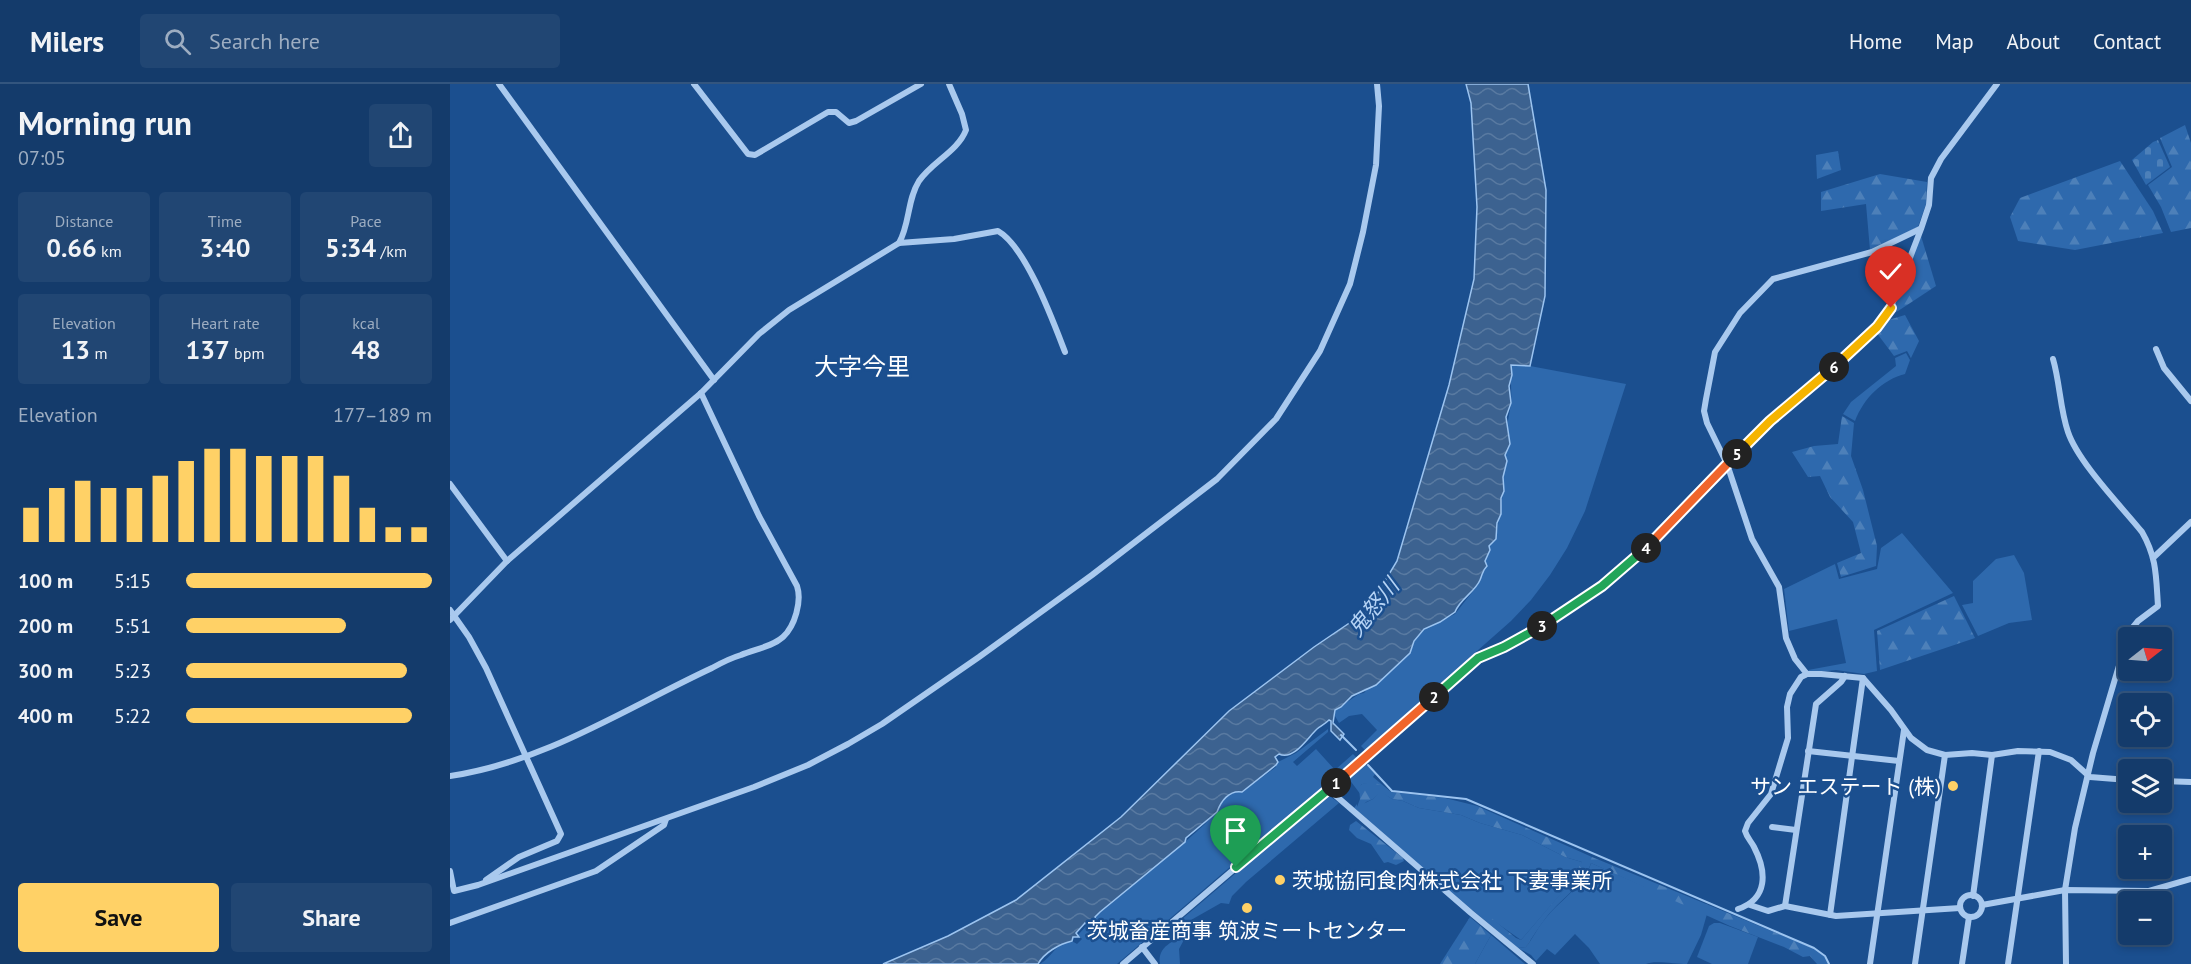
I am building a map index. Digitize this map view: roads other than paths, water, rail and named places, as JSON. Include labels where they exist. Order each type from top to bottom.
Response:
[{"type":"street","points":[[499,84],[714,380]]},
{"type":"street","points":[[694,84],[748,154],[755,155],[828,112],[836,112],[849,123],[856,121],[921,84]]},
{"type":"street","points":[[899,243],[907,224],[911,198],[919,182],[960,141],[966,130],[949,84]]},
{"type":"street","points":[[450,870],[454,891],[478,885],[666,819],[808,765],[882,724],[979,657],[1217,479],[1276,419],[1320,351],[1350,284],[1376,165],[1379,106],[1377,84]]},
{"type":"street","points":[[1123,964],[1478,658],[1504,647],[1550,621],[1612,579],[1640,555],[1770,421],[1847,357],[1877,327],[1891,308],[1921,229],[1929,205],[1931,178],[1941,159],[1997,84]]},
{"type":"street","points":[[1807,674],[1795,659],[1786,638],[1779,587],[1752,539],[1727,464],[1707,423],[1704,411],[1715,352],[1740,313],[1773,279],[1872,252],[1921,229]]},
{"type":"street","points":[[452,618],[507,561],[701,393],[759,334],[789,310],[899,243],[954,239],[998,231],[1007,236],[1044,301],[1065,352]]},
{"type":"street","points":[[2156,349],[2164,368],[2191,401]]},
{"type":"street","points":[[2054,359],[2068,431],[2073,443],[2082,459],[2142,532],[2154,557],[2158,606],[2138,621],[2129,632],[2087,775],[2075,828],[2065,890],[2066,964]]},
{"type":"street","points":[[450,776],[475,772],[527,757],[579,735],[730,659],[771,644],[782,638],[794,621],[799,593],[797,586],[759,516],[701,393]]},
{"type":"street","points":[[450,484],[507,561]]},
{"type":"street","points":[[2154,557],[2191,522]]},
{"type":"street","points":[[450,610],[452,618],[469,637],[486,668],[561,834],[557,841],[519,857],[478,885]]},
{"type":"street","points":[[1738,909],[1750,905],[1761,890],[1760,863],[1745,831],[1748,823],[1771,794],[1788,738],[1787,707],[1790,694],[1801,677],[1807,674],[1863,678],[1911,738],[1927,750],[1945,755],[2050,752],[2065,757],[2087,775],[2118,780]]},
{"type":"street","points":[[1785,906],[1816,704],[1845,676]]},
{"type":"street","points":[[1830,915],[1863,678]]},
{"type":"street","points":[[1870,964],[1904,730]]},
{"type":"street","points":[[1808,751],[1899,761]]},
{"type":"street","points":[[2008,964],[2039,751]]},
{"type":"street","points":[[1915,964],[1945,755]]},
{"type":"street","points":[[1973,896],[1992,755]]},
{"type":"street","points":[[2172,781],[2191,782]]},
{"type":"street","points":[[1328,789],[1533,964]]},
{"type":"street","points":[[450,923],[590,875],[664,825],[666,819]]},
{"type":"street","points":[[1772,827],[1796,830]]},
{"type":"street","points":[[1982,905],[2065,890],[2149,891],[2191,879]]},
{"type":"street","points":[[1973,896],[1982,905],[1978,914],[1969,917],[1963,914],[1960,908],[1964,898],[1973,896]]},
{"type":"street","points":[[1750,905],[1768,911],[1785,906],[1830,915],[1960,908]]},
{"type":"street","points":[[1962,964],[1969,917]]},
{"type":"street","points":[[1142,947],[1155,964]]},
{"type":"water","name":"鬼怒川","points":[[1466,84],[1528,84],[1546,190],[1545,296],[1530,366],[1511,365],[1512,375],[1509,386],[1511,403],[1506,417],[1510,444],[1505,455],[1507,461],[1503,477],[1501,514],[1497,523],[1496,539],[1489,546],[1490,550],[1485,561],[1487,566],[1478,584],[1460,603],[1455,612],[1424,629],[1414,641],[1410,653],[1376,685],[1352,696],[1335,710],[1333,723],[1344,734],[1340,740],[1331,731],[1329,720],[1295,751],[1275,757],[1278,762],[1276,765],[1242,792],[1226,797],[1217,812],[1186,838],[1185,842],[1100,912],[1095,917],[1097,924],[1095,928],[1085,923],[1076,933],[1079,937],[1073,937],[1072,941],[1052,950],[1038,964],[883,964],[948,936],[1016,900],[1121,817],[1229,711],[1314,647],[1367,611],[1397,561],[1449,385],[1474,279],[1477,207],[1471,103]]},
{"type":"waterway","points":[[1341,735],[1356,750]]},
{"type":"waterway","points":[[1368,765],[1392,791],[1466,799],[1814,948],[1825,956],[1829,964]]},
{"type":"place","name":"サン エステート (株)","points":[[1953,786]]},
{"type":"place","name":"茨城協同食肉株式会社 下妻事業所","points":[[1280,880]]},
{"type":"place","name":"茨城畜産商事 筑波ミートセンター","points":[[1247,908]]},
{"type":"district","name":"大字今里","points":[[862,366]]}]
